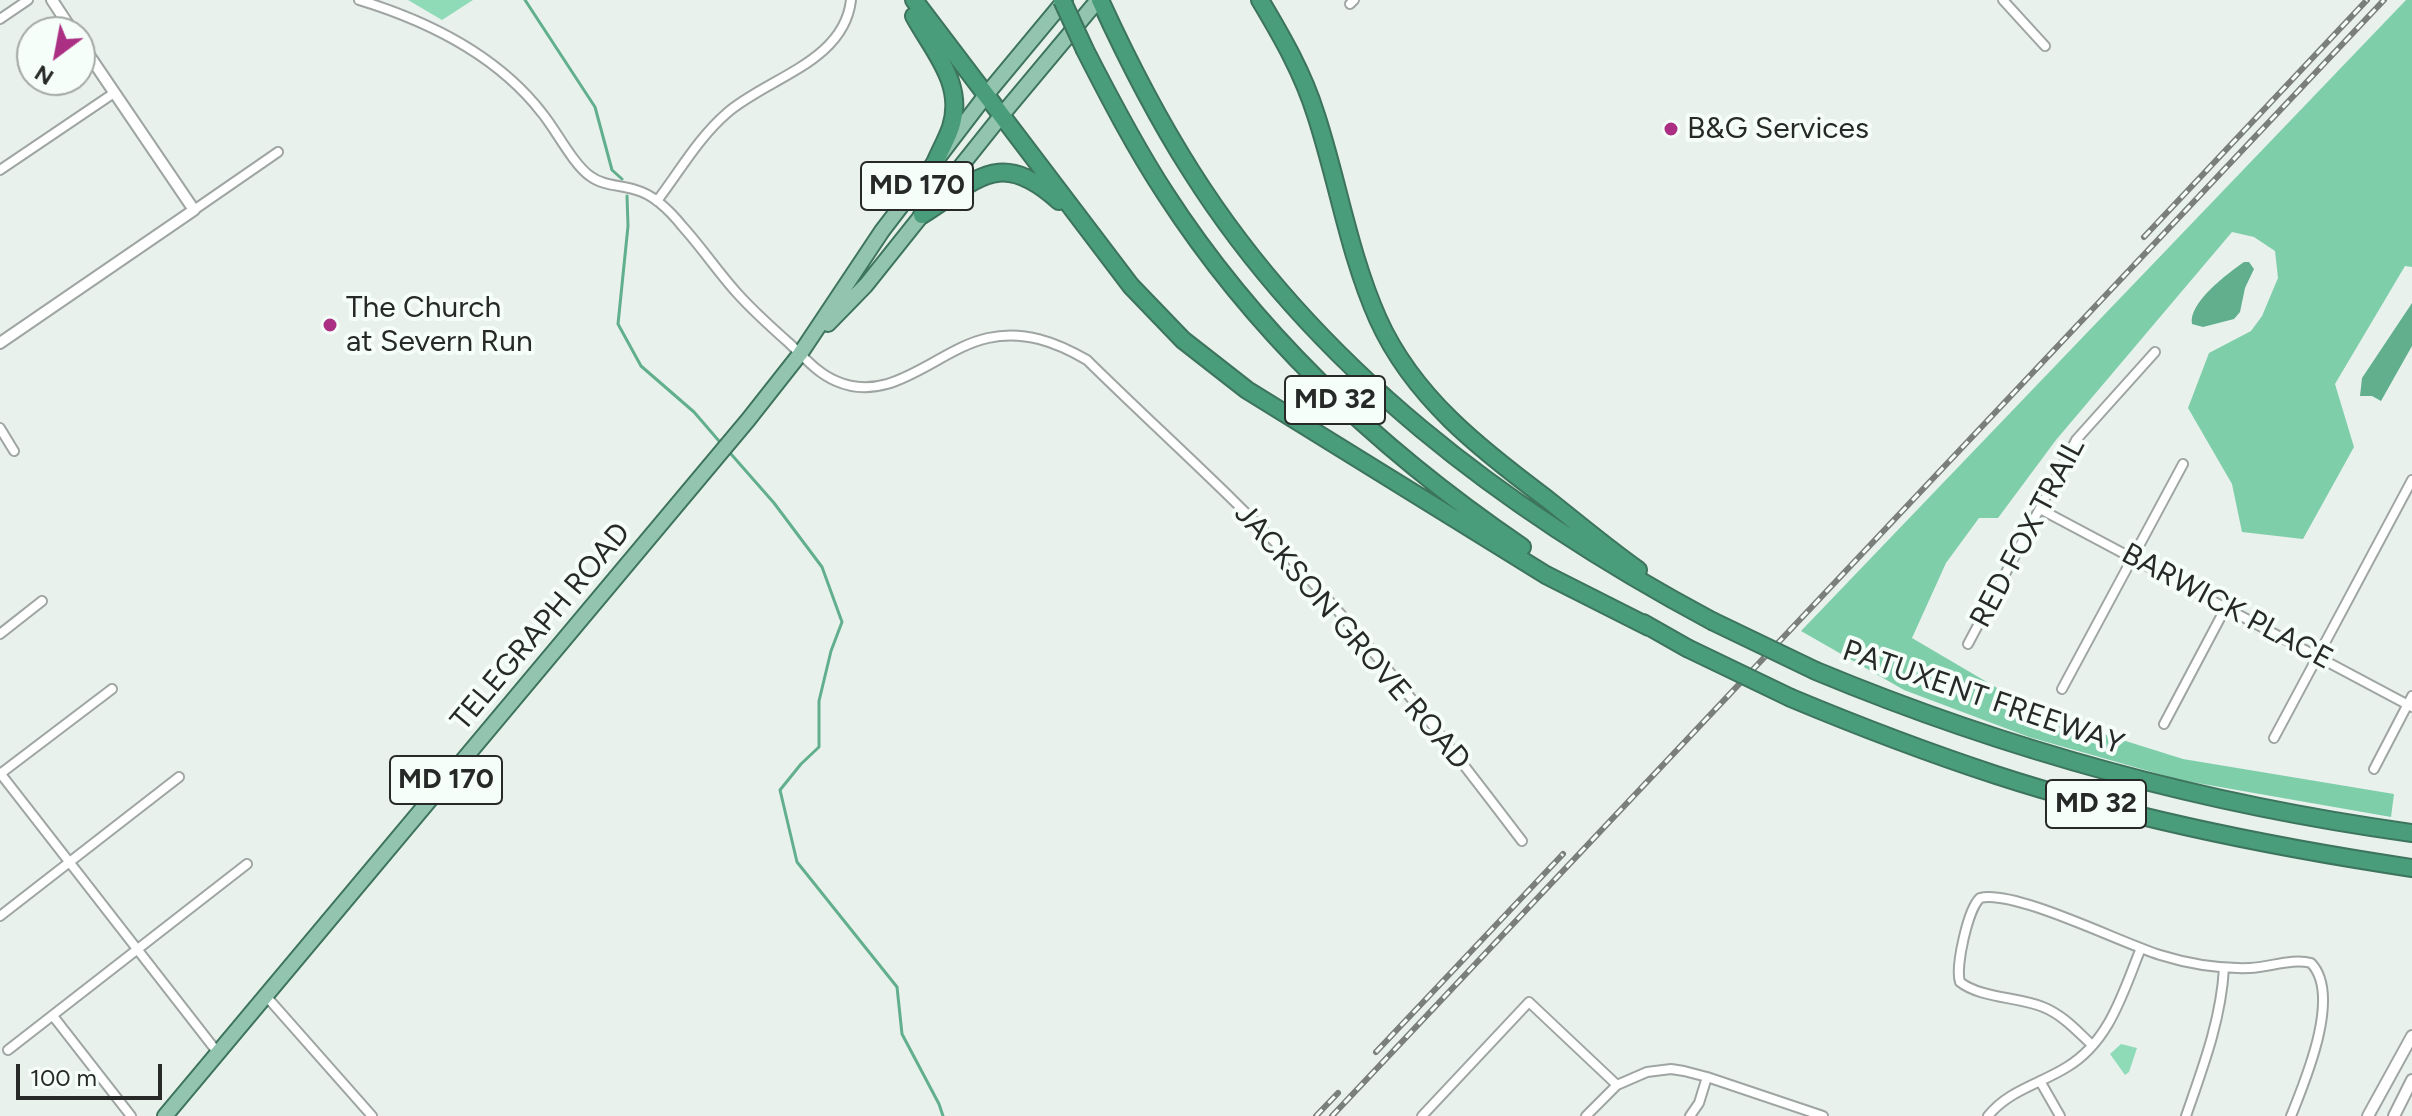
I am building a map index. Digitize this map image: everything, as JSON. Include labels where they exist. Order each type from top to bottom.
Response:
[{"type":"highway","points":[[906,0],[953,85],[951,128],[935,163]]},
{"type":"highway","points":[[914,0],[1131,286],[1204,358],[1247,390],[1546,575],[1649,627]]},
{"type":"highway","name":"PATUXENT FREEWAY","points":[[1064,0],[1110,100],[1165,194],[1241,298],[1338,403],[1391,449],[1442,490],[1551,567],[1687,648],[1791,698],[1939,756],[2081,800],[2253,841],[2412,868]]},
{"type":"highway","name":"PATUXENT FREEWAY","points":[[1099,0],[1138,80],[1192,172],[1268,277],[1315,331],[1412,422],[1511,499],[1594,554],[1706,618],[1816,671],[1951,723],[2090,766],[2261,807],[2412,833]]},
{"type":"highway","points":[[1258,0],[1294,59],[1316,115],[1366,287],[1379,321],[1413,377],[1445,415],[1488,454],[1624,560],[1706,618]]},
{"type":"highway","points":[[922,215],[973,180],[1007,172],[1035,182],[1079,219]]},
{"type":"main road","name":"TELEGRAPH ROAD","points":[[165,1116],[734,437],[800,354],[882,231],[986,95],[1064,0]]},
{"type":"main road","name":"TELEGRAPH ROAD","points":[[800,354],[866,285],[1001,116],[1099,0]]},
{"type":"street","points":[[0,19],[28,0]]},
{"type":"street","points":[[359,0],[424,22],[500,69],[541,111],[590,177],[636,190],[657,201],[729,111],[829,45],[842,28],[851,0]]},
{"type":"street","points":[[2003,0],[2045,46]]},
{"type":"street","points":[[96,66],[194,210]]},
{"type":"street","points":[[0,170],[114,93]]},
{"type":"street","points":[[0,343],[278,152]]},
{"type":"street","name":"JACKSON GROVE ROAD","points":[[657,201],[684,227],[737,294],[816,369],[835,381],[862,388],[894,383],[952,351],[990,337],[1016,335],[1036,338],[1070,350],[1087,360],[1250,516],[1305,574],[1423,710],[1522,841]]},
{"type":"street","name":"RED FOX TRAIL","points":[[1968,644],[2076,440],[2155,352]]},
{"type":"street","points":[[0,428],[14,451]]},
{"type":"street","points":[[2062,689],[2183,464]]},
{"type":"street","points":[[2274,738],[2412,480]]},
{"type":"street","name":"BARWICK PLACE","points":[[2040,509],[2410,703]]},
{"type":"street","points":[[0,634],[42,601]]},
{"type":"street","points":[[2164,724],[2226,607]]},
{"type":"street","points":[[112,689],[0,774],[218,1053]]},
{"type":"street","points":[[2374,769],[2410,703]]},
{"type":"street","points":[[0,916],[179,777]]},
{"type":"street","points":[[8,1050],[247,864]]},
{"type":"street","points":[[2092,1045],[2051,1011],[1975,990],[1960,982],[1958,969],[1975,902],[1980,898],[1993,897],[2036,907],[2176,960],[2224,968],[2311,963],[2318,973],[2322,1008],[2319,1037],[2291,1116]]},
{"type":"street","points":[[1988,1116],[2005,1099],[2067,1067],[2092,1045],[2112,1019],[2141,948]]},
{"type":"street","points":[[2186,1116],[2216,1028],[2224,968]]},
{"type":"street","points":[[266,996],[372,1116]]},
{"type":"street","points":[[1422,1116],[1529,1002],[1617,1085]]},
{"type":"street","points":[[53,1016],[131,1116]]},
{"type":"street","points":[[2368,1116],[2412,1036]]},
{"type":"street","points":[[1586,1116],[1617,1085],[1657,1070],[1684,1071],[1707,1077],[1823,1116]]},
{"type":"street","points":[[1690,1116],[1699,1103],[1707,1077]]},
{"type":"street","points":[[2394,1116],[2412,1080]]},
{"type":"street","points":[[2040,1081],[2060,1116]]},
{"type":"shaded area","points":[[408,0],[473,0],[442,20]]},
{"type":"shaded area","points":[[2406,0],[2412,0],[2412,267],[2405,266],[2335,384],[2354,447],[2303,539],[2242,532],[2232,484],[2188,408],[2209,353],[2251,331],[2262,316],[2278,278],[2275,251],[2254,237],[2232,232],[2056,440],[1998,518],[1979,518],[1946,563],[1912,638],[2043,715],[2183,759],[2394,794],[2391,817],[2180,780],[2029,737],[1904,690],[1801,631]]},
{"type":"shaded area","points":[[2244,262],[2249,262],[2254,269],[2245,288],[2240,312],[2234,319],[2203,327],[2192,324],[2192,316],[2202,298]]},
{"type":"shaded area","points":[[2412,303],[2412,346],[2381,401],[2372,396],[2360,396],[2362,378]]},
{"type":"shaded area","points":[[2121,1044],[2137,1048],[2129,1072],[2125,1075],[2110,1054]]},
{"type":"waterway","points":[[525,0],[595,107],[612,170],[622,179]]},
{"type":"waterway","points":[[627,196],[628,226],[618,324],[641,366],[694,412],[719,441]]},
{"type":"waterway","points":[[731,454],[774,503],[822,567],[842,622],[831,651],[819,701],[819,747],[780,790],[797,862],[897,987],[902,1034],[943,1116]]},
{"type":"railway","points":[[2144,237],[2367,0]]},
{"type":"railway","points":[[1332,1116],[2384,0]]},
{"type":"railway","points":[[1376,1052],[1563,854]]},
{"type":"railway","points":[[1316,1116],[1338,1093]]},
{"type":"place","name":"B&G Services","points":[[1671,129]]},
{"type":"place","name":"The Church at Severn Run","points":[[330,325]]}]
